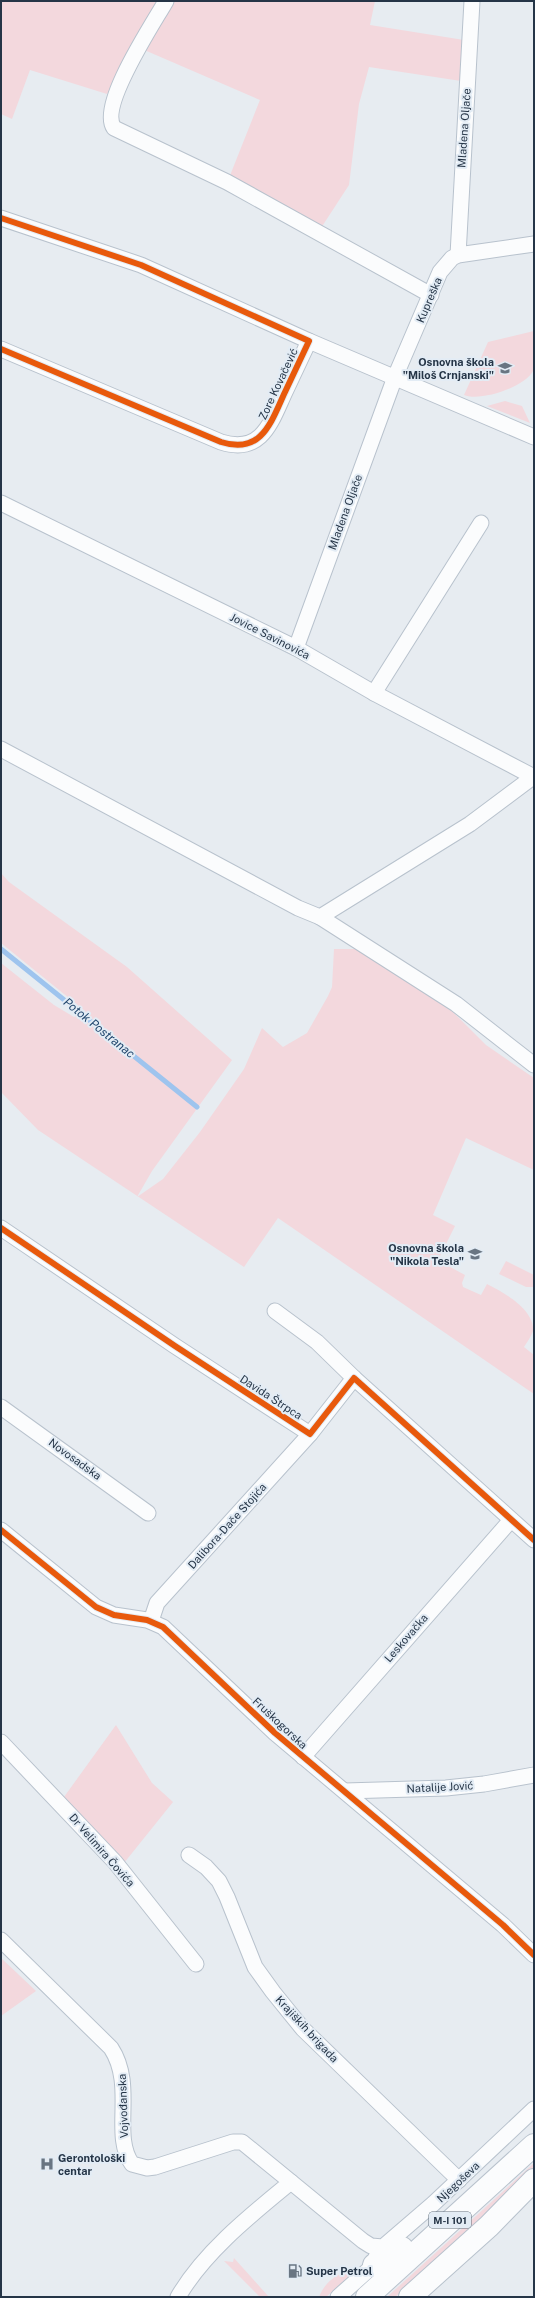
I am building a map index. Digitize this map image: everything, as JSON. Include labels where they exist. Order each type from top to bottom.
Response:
[{"type":"main road","name":"M-I 101","points":[[367,2297],[534,2145]]},
{"type":"main road","points":[[376,2256],[388,2261],[479,2179],[515,2162]]},
{"type":"main road","name":"M-I 101","points":[[410,2297],[489,2226],[534,2180]]},
{"type":"street","points":[[166,1],[138,47],[114,99],[110,116],[114,128],[239,188],[431,295]]},
{"type":"street","name":"Mladena Oljače","points":[[458,255],[472,1]]},
{"type":"street","name":"Zore Kovačević","points":[[1,218],[141,265],[309,341],[534,436]]},
{"type":"street","points":[[458,255],[534,244]]},
{"type":"street","name":"Kupreška","points":[[395,377],[440,272],[452,258],[458,255]]},
{"type":"street","name":"Zore Kovačević","points":[[1,349],[211,438],[231,445],[240,446],[259,438],[270,425],[309,341]]},
{"type":"street","name":"Mladena Oljače","points":[[296,648],[395,377]]},
{"type":"street","name":"Jovice Savinovića","points":[[1,503],[296,648],[374,693],[534,777]]},
{"type":"street","points":[[374,693],[480,523]]},
{"type":"street","points":[[1,749],[298,908],[320,917],[456,1004],[534,1066]]},
{"type":"street","points":[[320,917],[470,824],[534,777]]},
{"type":"street","name":"Davida Štrpca","points":[[1,1228],[187,1355],[310,1434]]},
{"type":"street","points":[[275,1311],[317,1342],[354,1378],[534,1540]]},
{"type":"street","points":[[310,1434],[354,1378]]},
{"type":"street","name":"Novosadska","points":[[1,1407],[148,1513]]},
{"type":"street","name":"Dalibora-Dače Stojića","points":[[151,1621],[157,1603],[310,1434]]},
{"type":"street","name":"Leskovačka","points":[[302,1757],[511,1520]]},
{"type":"street","name":"Fruškogorska","points":[[1,1530],[96,1607],[114,1615],[151,1621],[163,1627],[302,1757],[345,1791],[503,1925],[534,1955]]},
{"type":"street","name":"Dr Velimira Čovića","points":[[1,1742],[114,1862],[196,1964]]},
{"type":"street","name":"Natalije Jović","points":[[345,1791],[461,1786],[499,1782],[534,1774]]},
{"type":"street","name":"Krajiških brigada","points":[[189,1855],[206,1867],[219,1881],[227,1897],[255,1967],[303,2029],[459,2180]]},
{"type":"street","name":"Vojvođanska","points":[[1,1940],[111,2048],[117,2057],[123,2073],[124,2147],[132,2164],[147,2168],[155,2167],[233,2142],[242,2142],[364,2241],[376,2256]]},
{"type":"street","name":"Njegoševa","points":[[338,2297],[383,2247],[391,2242],[459,2180],[534,2109]]},
{"type":"street","points":[[178,2297],[190,2279],[225,2240],[291,2182]]},
{"type":"shaded area","points":[[1,1],[161,1],[107,94],[30,70],[12,119],[1,114]]},
{"type":"shaded area","points":[[171,1],[375,1],[370,25],[464,40],[461,81],[369,67],[359,104],[349,185],[321,228],[229,178],[260,100],[142,49]]},
{"type":"shaded area","name":"Osnovna škola \"Miloš Crnjanski\"","points":[[534,331],[534,367],[533,371],[528,377],[502,392],[491,395],[471,397],[464,395],[488,342]]},
{"type":"shaded area","points":[[505,401],[522,406],[530,423],[487,406]]},
{"type":"shaded area","points":[[1,873],[9,882],[127,967],[232,1060],[152,1171],[137,1196],[38,1130],[1,1092],[1,963],[54,1005],[74,1017],[85,1011],[1,943]]},
{"type":"shaded area","points":[[334,949],[358,949],[453,1012],[486,1045],[534,1078],[534,1170],[466,1138],[433,1215],[455,1226],[439,1258],[439,1261],[465,1275],[462,1283],[463,1287],[481,1295],[487,1284],[508,1296],[529,1315],[533,1331],[524,1347],[534,1355],[534,1394],[278,1218],[244,1267],[138,1196],[163,1179],[200,1132],[244,1069],[262,1028],[283,1047],[307,1033],[332,987]]},
{"type":"shaded area","points":[[506,1261],[534,1275],[534,1287],[526,1287],[499,1274]]},
{"type":"shaded area","points":[[116,1725],[152,1783],[173,1802],[124,1863],[64,1797]]},
{"type":"shaded area","points":[[1,1958],[36,1991],[1,2016]]},
{"type":"shaded area","points":[[534,2163],[534,2169],[405,2289],[395,2297],[387,2297]]},
{"type":"shaded area","points":[[234,2258],[269,2297],[260,2297],[224,2261],[233,2262]]},
{"type":"shaded area","points":[[355,2271],[326,2297],[319,2297],[333,2278],[343,2273]]},
{"type":"waterway","name":"Potok Postranac","points":[[1,949],[197,1107]]},
{"type":"cycle path","points":[[1,218],[141,265],[309,341],[275,414],[263,433],[256,440],[246,444],[235,445],[221,442],[1,349]]},
{"type":"cycle path","points":[[1,1228],[175,1346],[310,1434],[354,1378],[534,1540]]},
{"type":"cycle path","points":[[1,1530],[96,1607],[114,1615],[147,1620],[163,1627],[275,1733],[503,1925],[534,1955]]},
{"type":"place","name":"Osnovna škola \"Miloš Crnjanski\"","points":[[505,368]]},
{"type":"place","name":"Osnovna škola \"Nikola Tesla\"","points":[[475,1254]]},
{"type":"place","name":"Gerontološki centar","points":[[47,2164]]},
{"type":"place","name":"Super Petrol","points":[[295,2271]]}]
